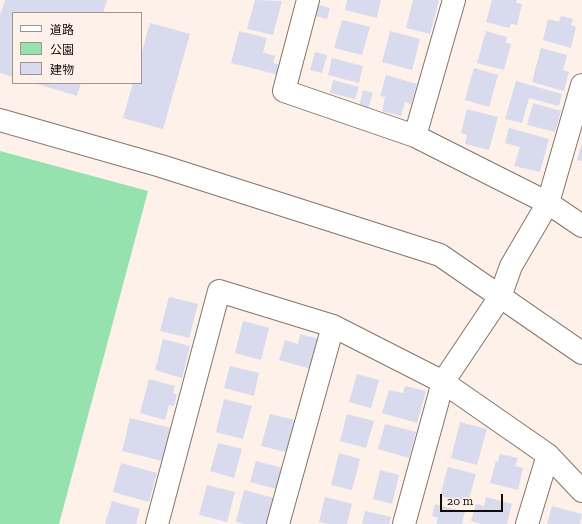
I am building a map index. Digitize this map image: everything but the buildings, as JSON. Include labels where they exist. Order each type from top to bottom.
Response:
[{"type":"street","points":[[308,0],[284,91],[415,136],[548,203],[582,226]]},
{"type":"street","points":[[415,136],[454,0]]},
{"type":"street","points":[[404,524],[443,382],[500,297],[511,266],[548,203],[582,85]]},
{"type":"street","points":[[0,120],[162,166],[440,256],[582,353]]},
{"type":"street","points":[[156,524],[219,291],[333,326],[443,382],[548,455],[582,491]]},
{"type":"street","points":[[278,524],[333,326]]},
{"type":"street","points":[[527,524],[548,455]]},
{"type":"green space","points":[[0,151],[148,191],[59,524],[0,524]]}]
